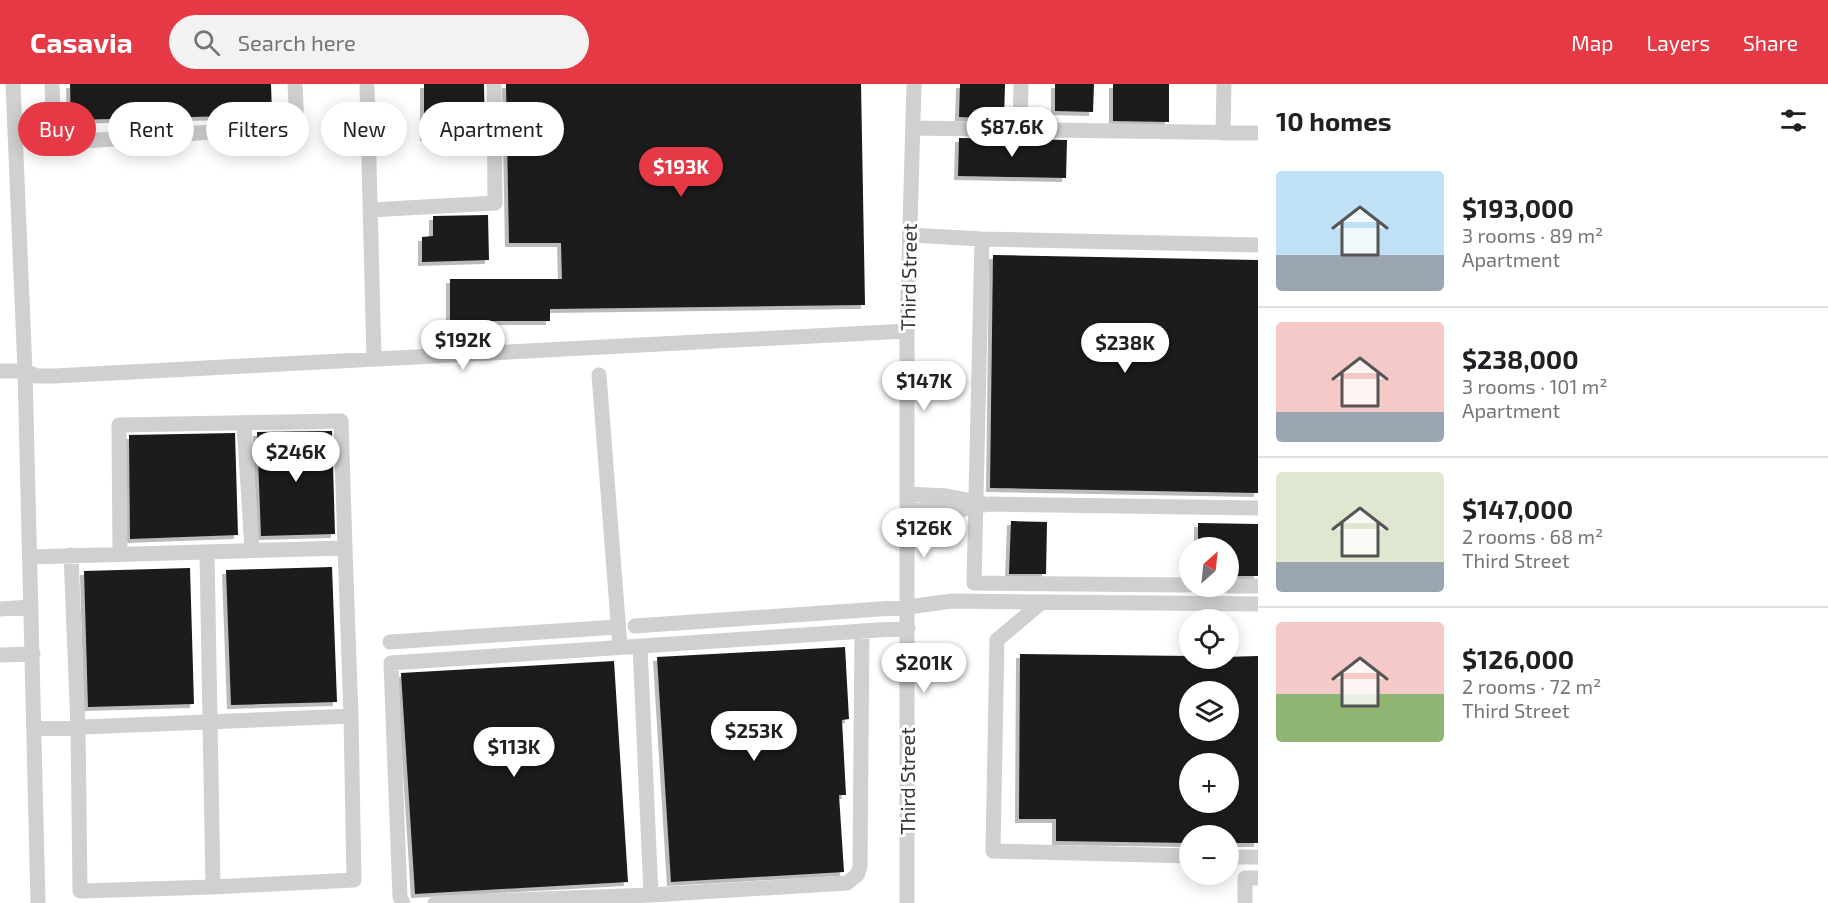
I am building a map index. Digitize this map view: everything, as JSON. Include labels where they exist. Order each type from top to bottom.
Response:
[{"type":"street","points":[[13,84],[25,371],[38,903]]},
{"type":"street","points":[[52,84],[53,102]]},
{"type":"street","points":[[96,140],[297,126],[295,84]]},
{"type":"street","points":[[367,84],[374,359]]},
{"type":"street","points":[[370,210],[495,203],[494,84]]},
{"type":"street","name":"Third Street","points":[[907,903],[907,331],[914,84]]},
{"type":"street","points":[[1020,130],[1021,84]]},
{"type":"street","points":[[1223,133],[1224,84]]},
{"type":"street","points":[[913,128],[1258,133]]},
{"type":"street","points":[[910,235],[982,239],[1258,245]]},
{"type":"street","points":[[982,239],[980,504],[974,583],[1179,585]]},
{"type":"street","points":[[0,371],[25,371],[37,376],[55,376],[907,331]]},
{"type":"street","points":[[599,375],[620,648]]},
{"type":"street","points":[[71,555],[78,727],[80,891],[354,880],[341,421],[119,425],[120,553]]},
{"type":"street","points":[[244,423],[252,550]]},
{"type":"street","points":[[908,494],[947,496],[980,504],[1258,508]]},
{"type":"street","points":[[908,510],[960,510],[980,504]]},
{"type":"street","points":[[30,556],[345,548]]},
{"type":"street","points":[[207,552],[212,722],[213,887]]},
{"type":"street","points":[[1239,586],[1258,586]]},
{"type":"street","points":[[635,626],[908,607],[952,601],[1258,604]]},
{"type":"street","points":[[1042,602],[997,640],[993,851],[1179,856]]},
{"type":"street","points":[[0,609],[31,607]]},
{"type":"street","points":[[390,642],[618,627]]},
{"type":"street","points":[[403,903],[400,897],[391,663],[908,628]]},
{"type":"street","points":[[435,903],[651,895],[847,883],[857,875],[860,867],[862,631]]},
{"type":"street","points":[[640,646],[651,895]]},
{"type":"street","points":[[0,655],[33,654]]},
{"type":"street","points":[[34,729],[351,716]]},
{"type":"street","points":[[1239,857],[1258,857]]},
{"type":"street","points":[[1245,903],[1245,878],[1258,878]]},
{"type":"building","points":[[70,84],[271,84],[272,102],[206,102],[206,117],[194,117],[194,102],[108,102],[108,119],[96,119],[96,102],[70,102]]},
{"type":"building","points":[[424,84],[484,84],[484,102],[424,102]]},
{"type":"building","points":[[506,84],[861,84],[865,305],[550,309],[550,321],[450,321],[450,279],[562,279],[561,243],[509,243],[507,156],[564,156],[564,102],[506,102]]},
{"type":"building","points":[[960,84],[1005,84],[1004,119],[959,117]]},
{"type":"building","points":[[1055,84],[1094,84],[1093,112],[1055,111]]},
{"type":"building","points":[[1113,84],[1169,84],[1169,122],[1113,121]]},
{"type":"building","points":[[959,138],[1067,140],[1066,178],[958,176]]},
{"type":"building","points":[[488,215],[489,260],[422,262],[422,237],[433,236],[433,216]]},
{"type":"building","points":[[993,255],[1258,260],[1258,493],[990,488]]},
{"type":"building","points":[[332,431],[335,534],[261,536],[257,432]]},
{"type":"building","points":[[235,433],[238,535],[130,539],[129,435]]},
{"type":"building","points":[[1011,521],[1047,522],[1046,574],[1009,574]]},
{"type":"building","points":[[1198,523],[1258,524],[1258,576],[1239,576],[1239,537],[1198,537]]},
{"type":"building","points":[[332,567],[337,702],[231,705],[226,570]]},
{"type":"building","points":[[190,568],[194,704],[88,707],[84,571]]},
{"type":"building","points":[[845,647],[849,719],[842,720],[846,795],[839,795],[844,872],[671,882],[657,657]]},
{"type":"building","points":[[1020,654],[1179,656],[1179,669],[1239,669],[1239,657],[1258,656],[1258,843],[1239,843],[1239,825],[1179,825],[1179,843],[1056,841],[1056,819],[1019,819]]},
{"type":"building","points":[[614,661],[628,882],[415,894],[401,673]]}]
